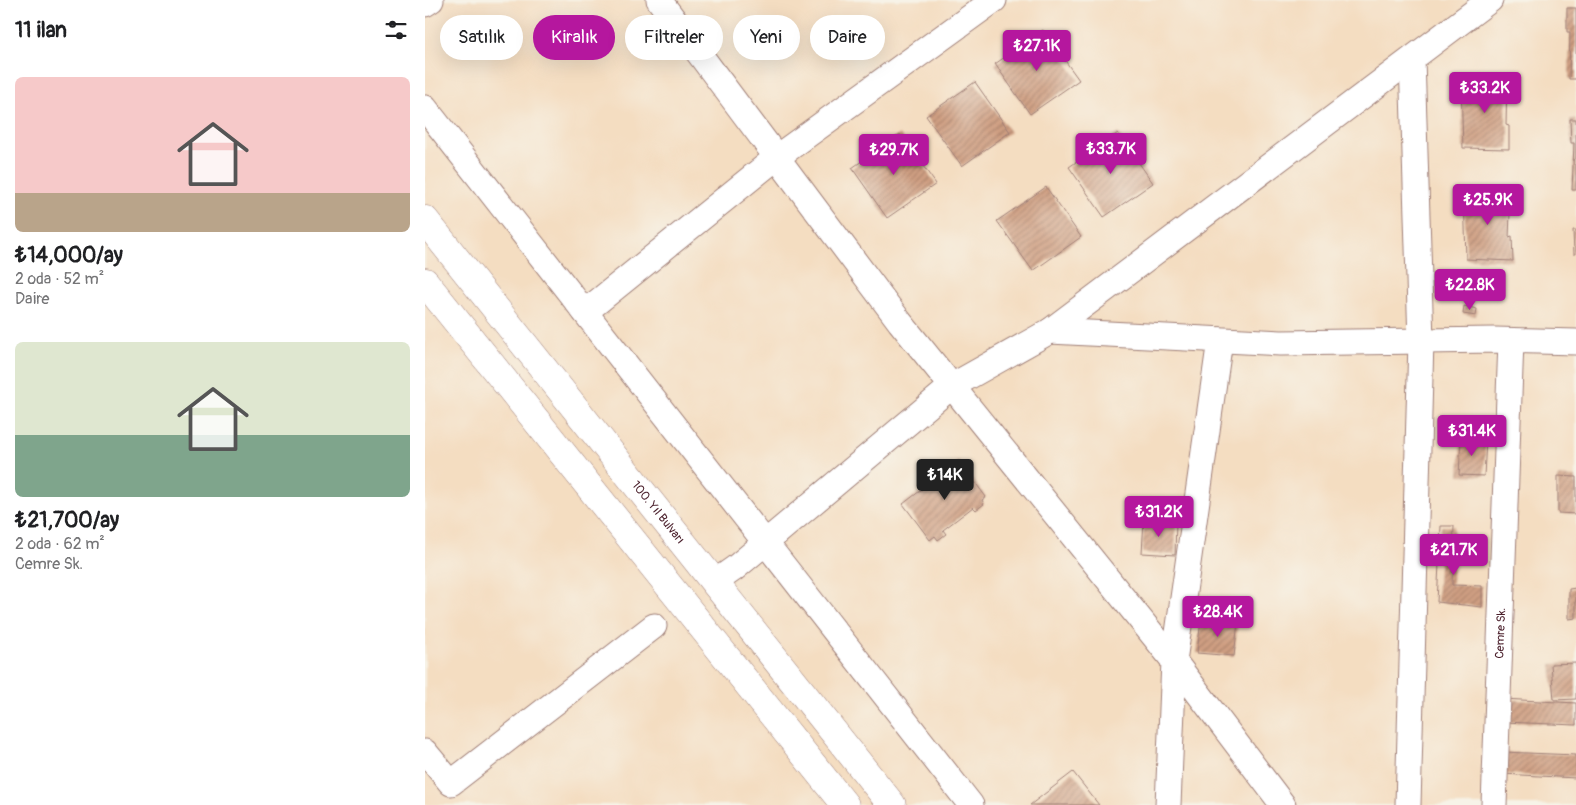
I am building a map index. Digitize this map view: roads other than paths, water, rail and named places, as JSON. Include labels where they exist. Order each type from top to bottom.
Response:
[{"type":"main road","name":"100. Yıl Bulvarı","points":[[425,220],[892,805]]},
{"type":"main road","points":[[425,282],[845,805]]},
{"type":"street","points":[[425,4],[431,0]]},
{"type":"street","points":[[659,0],[900,322],[1174,660],[1283,805]]},
{"type":"street","points":[[585,312],[777,157],[994,0]]},
{"type":"street","points":[[715,582],[952,386],[1050,331],[1490,0]]},
{"type":"street","points":[[1408,805],[1421,341],[1412,59]]},
{"type":"street","points":[[425,108],[971,805]]},
{"type":"street","points":[[1050,331],[1281,343],[1511,340],[1576,342]]},
{"type":"street","points":[[1168,805],[1174,660],[1220,340]]},
{"type":"street","name":"Cemre Sk.","points":[[1494,805],[1511,340]]},
{"type":"street","points":[[425,752],[451,783],[654,626]]}]
